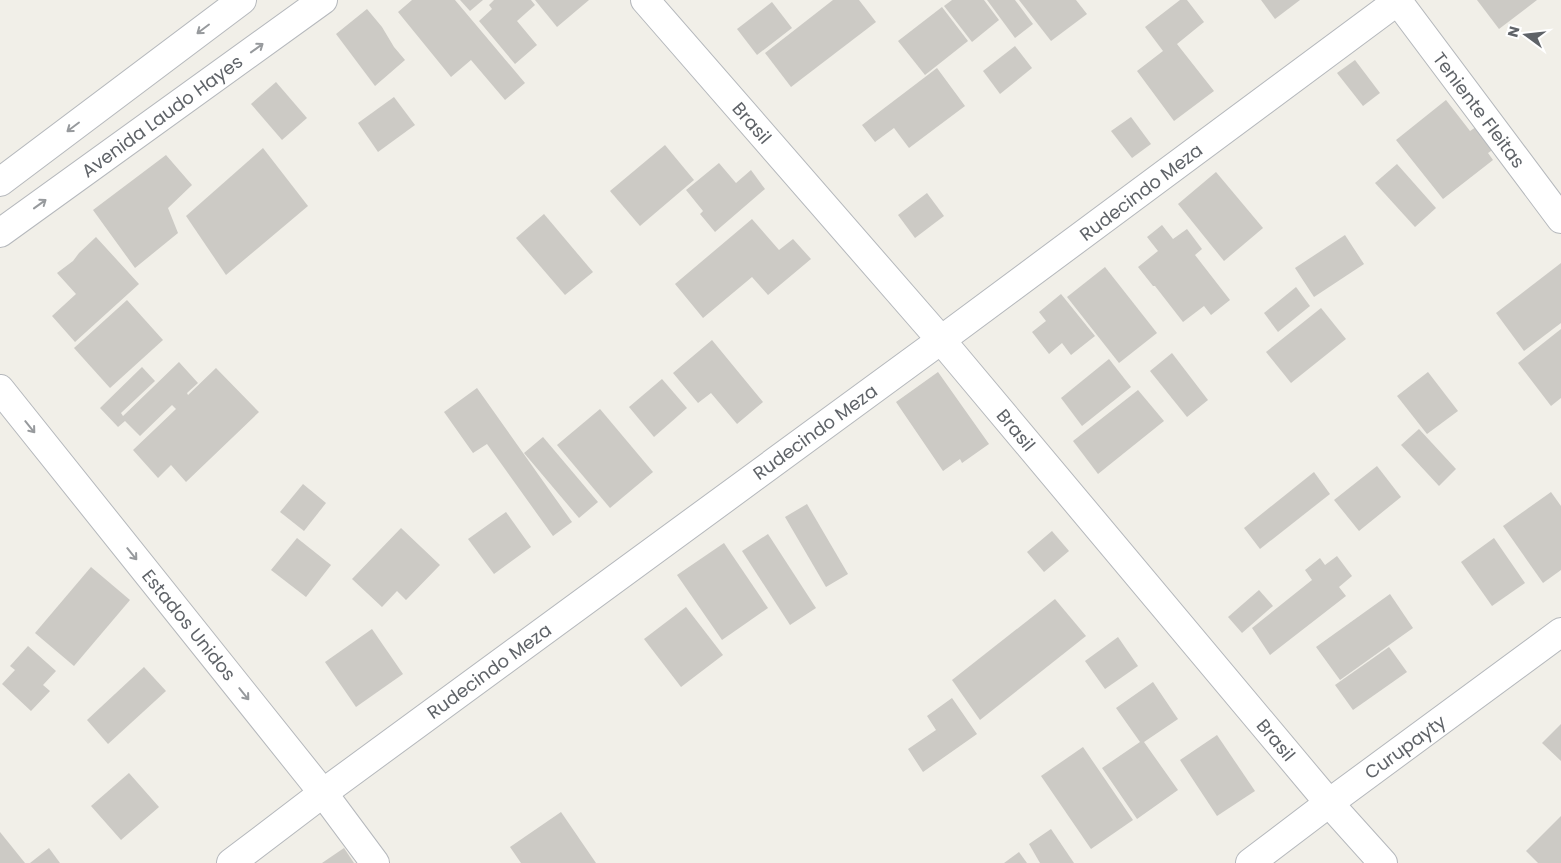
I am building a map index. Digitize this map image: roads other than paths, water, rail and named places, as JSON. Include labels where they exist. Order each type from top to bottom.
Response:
[{"type":"street","points":[[0,182],[242,0]]},
{"type":"street","name":"Avenida Laudo Hayes","points":[[0,233],[323,0]]},
{"type":"street","name":"Brasil","points":[[645,0],[941,340],[1329,803],[1383,863]]},
{"type":"street","name":"Rudecindo Meza","points":[[231,863],[323,792],[941,340],[1398,0]]},
{"type":"street","name":"Teniente Fleitas","points":[[1398,0],[1561,219]]},
{"type":"street","name":"Estados Unidos","points":[[0,389],[323,792],[375,863]]},
{"type":"street","name":"Curupayty","points":[[1250,863],[1561,632]]}]
